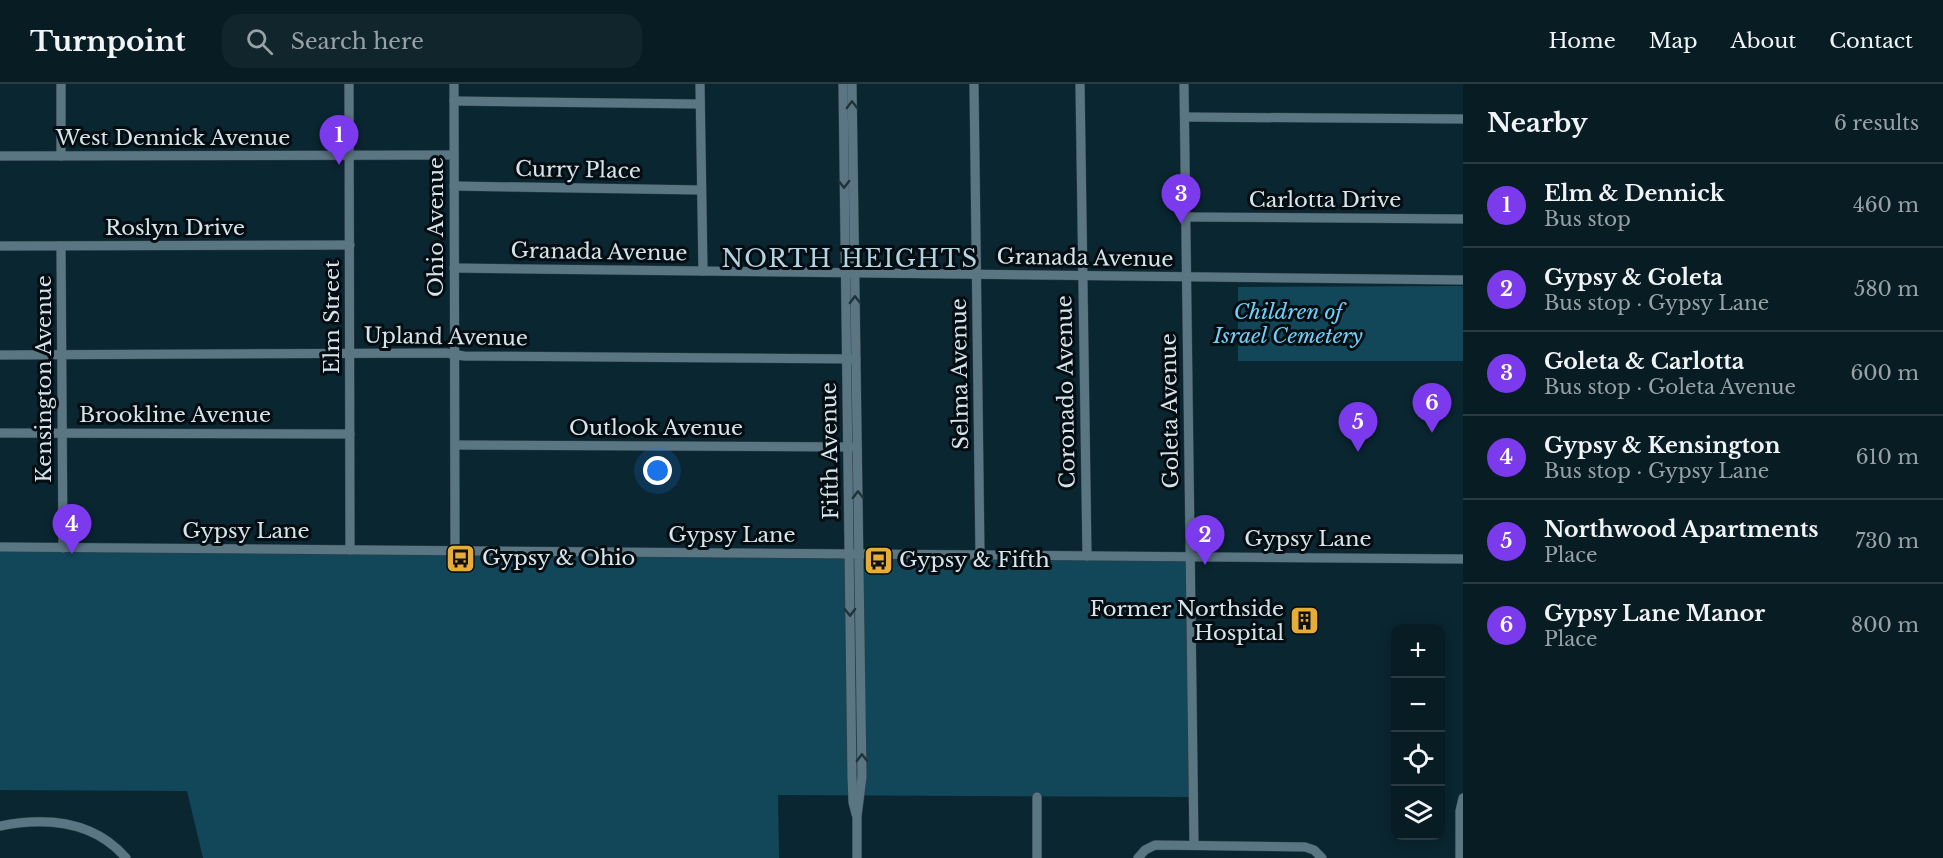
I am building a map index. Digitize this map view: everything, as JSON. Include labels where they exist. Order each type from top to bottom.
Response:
[{"type":"street","points":[[61,84],[62,156]]},
{"type":"street","name":"Elm Street","points":[[349,84],[350,550]]},
{"type":"street","name":"Ohio Avenue","points":[[454,84],[455,551]]},
{"type":"street","points":[[700,84],[703,271]]},
{"type":"street","name":"Fifth Avenue","points":[[843,84],[850,273]]},
{"type":"street","name":"Fifth Avenue","points":[[852,84],[850,273],[852,447],[849,554],[852,777],[853,802],[857,816]]},
{"type":"street","name":"Selma Avenue","points":[[974,84],[980,555]]},
{"type":"street","name":"Coronado Avenue","points":[[1080,84],[1087,556]]},
{"type":"street","name":"Goleta Avenue","points":[[1184,84],[1194,845]]},
{"type":"street","points":[[454,101],[700,104]]},
{"type":"street","points":[[1185,117],[1463,119]]},
{"type":"street","name":"West Dennick Avenue","points":[[0,156],[454,155]]},
{"type":"street","name":"Curry Place","points":[[454,186],[701,190]]},
{"type":"street","name":"Carlotta Drive","points":[[1186,217],[1463,219]]},
{"type":"street","name":"Roslyn Drive","points":[[0,246],[350,245]]},
{"type":"street","name":"Kensington Avenue","points":[[61,246],[63,548]]},
{"type":"street","name":"Granada Avenue","points":[[454,268],[1463,280]]},
{"type":"street","name":"Upland Avenue","points":[[0,355],[350,352],[446,353],[464,356],[851,359]]},
{"type":"street","name":"Brookline Avenue","points":[[0,433],[350,434]]},
{"type":"street","name":"Outlook Avenue","points":[[455,444],[852,447]]},
{"type":"street","name":"Fifth Avenue","points":[[852,447],[860,554],[862,777],[857,816],[858,858]]},
{"type":"street","name":"Gypsy Lane","points":[[0,547],[1463,559]]},
{"type":"street","points":[[1037,797],[1037,858]]},
{"type":"street","points":[[1460,858],[1460,811],[1463,798]]},
{"type":"street","points":[[0,826],[34,821],[66,823],[95,833],[126,858]]},
{"type":"street","points":[[1138,858],[1145,849],[1155,845],[1305,847],[1314,850],[1322,858]]},
{"type":"street","points":[[1230,846],[1230,858]]},
{"type":"green space","points":[[843,84],[852,84],[860,554],[1191,556],[1194,797],[778,795],[779,858],[203,858],[187,791],[0,790],[0,547],[849,553]]},
{"type":"green space","name":"Children of Israel Cemetery","points":[[1463,286],[1463,361],[1238,361],[1238,287]]},
{"type":"place","name":"Elm & Dennick","points":[[339,165]]},
{"type":"place","name":"Goleta & Carlotta","points":[[1181,224]]},
{"type":"place","name":"Gypsy Lane Manor","points":[[1432,433]]},
{"type":"place","name":"Northwood Apartments","points":[[1358,452]]},
{"type":"place","name":"Gypsy & Kensington","points":[[72,554]]},
{"type":"place","name":"Gypsy & Ohio","points":[[461,558]]},
{"type":"place","name":"Gypsy & Fifth","points":[[878,560]]},
{"type":"place","name":"Gypsy & Goleta","points":[[1205,565]]},
{"type":"place","name":"Former Northside Hospital","points":[[1305,621]]},
{"type":"district","name":"NORTH HEIGHTS","points":[[850,259]]}]
